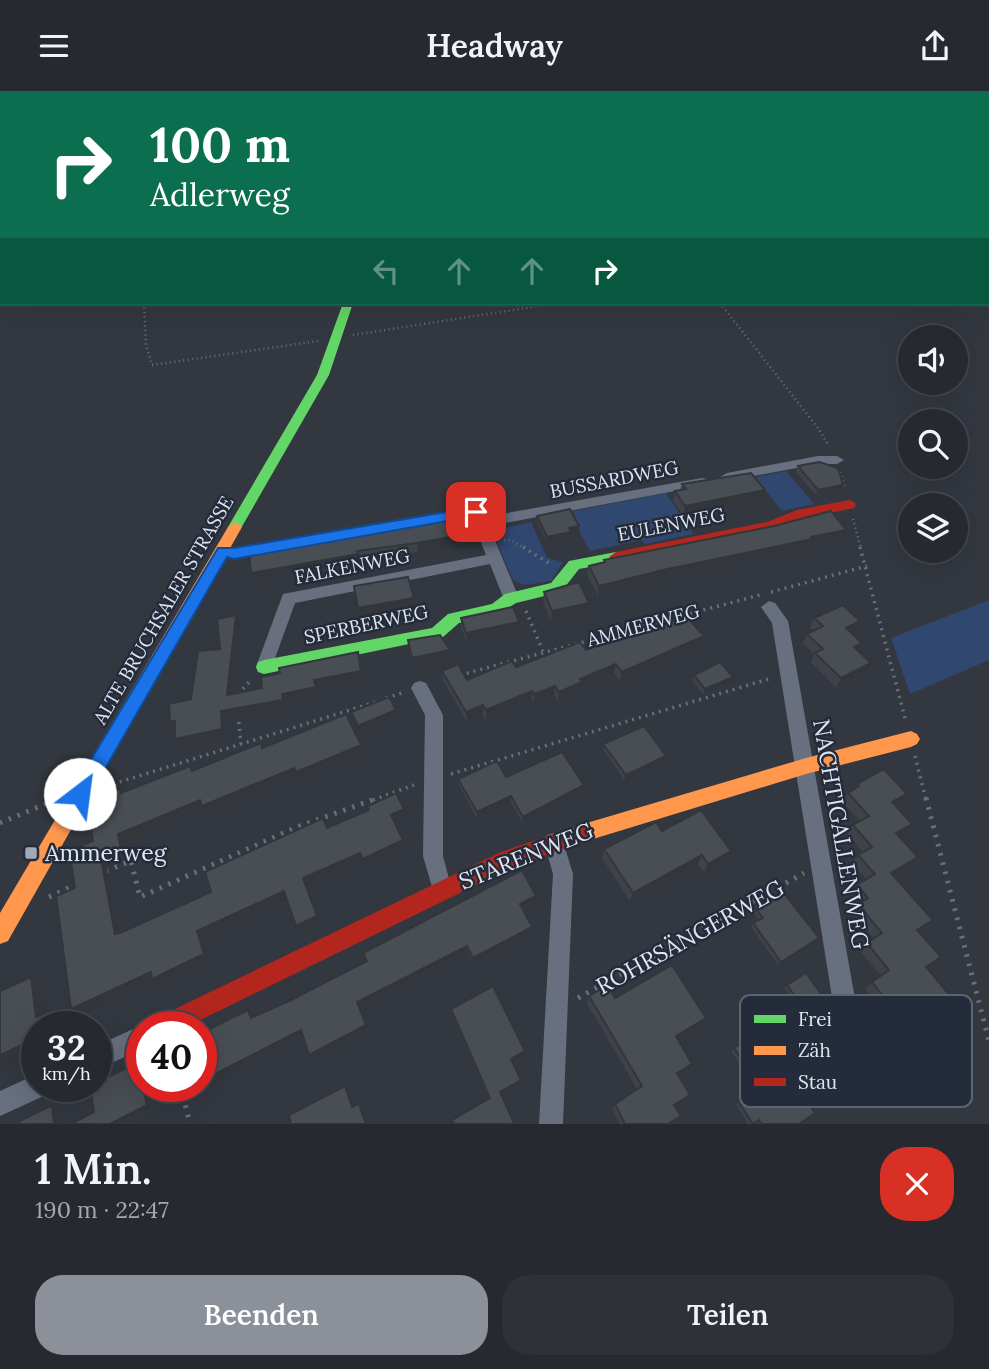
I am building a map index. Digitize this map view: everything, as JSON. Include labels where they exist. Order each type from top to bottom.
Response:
[{"type":"street","name":"ALTE BRUCHSALER STRASSE","points":[[0,933],[323,375],[347,305]]},
{"type":"street","name":"BUSSARDWEG","points":[[481,523],[818,460],[837,460]]},
{"type":"street","name":"EULENWEG","points":[[573,565],[770,526],[797,515],[849,505]]},
{"type":"street","points":[[422,521],[476,512],[495,558],[516,597],[556,589],[573,565]]},
{"type":"street","points":[[223,551],[234,553],[288,544]]},
{"type":"street","name":"FALKENWEG","points":[[264,667],[289,598],[495,558]]},
{"type":"street","name":"SPERBERWEG","points":[[264,667],[437,633],[454,618],[497,609],[516,597]]},
{"type":"street","name":"NACHTIGALLENWEG","points":[[769,607],[780,621],[843,995]]},
{"type":"street","points":[[420,688],[434,715],[433,856],[442,890]]},
{"type":"street","name":"STARENWEG","points":[[195,1011],[508,859],[554,842],[806,766],[911,739]]},
{"type":"street","points":[[551,1124],[559,1009],[563,874],[554,842]]},
{"type":"street","points":[[0,1104],[21,1094]]},
{"type":"path","points":[[144,305],[146,345],[152,365]]},
{"type":"path","points":[[722,305],[818,428],[837,460],[867,566],[989,1041]]},
{"type":"path","points":[[487,540],[511,540],[554,566],[573,565]]},
{"type":"path","name":"AMMERWEG","points":[[454,677],[867,566]]},
{"type":"path","points":[[516,597],[543,651]]},
{"type":"path","points":[[236,696],[264,667]]},
{"type":"path","points":[[95,876],[131,861],[140,897],[297,827],[364,801],[788,673]]},
{"type":"path","points":[[0,823],[41,806],[420,688]]},
{"type":"path","points":[[237,708],[241,744]]},
{"type":"path","name":"ROHRSÄNGERWEG","points":[[559,1009],[821,864]]},
{"type":"path","points":[[47,897],[83,882]]},
{"type":"path","points":[[185,1102],[190,1124]]},
{"type":"shaded area","points":[[786,471],[814,504],[782,511],[755,477]]},
{"type":"shaded area","points":[[666,493],[693,534],[645,544],[642,540],[590,551],[569,512]]},
{"type":"shaded area","points":[[531,522],[547,558],[563,562],[551,581],[524,585],[513,580],[492,531]]},
{"type":"shaded area","points":[[989,600],[989,660],[910,694],[891,638]]},
{"type":"building","points":[[819,462],[838,468],[843,485],[818,490],[798,466]]},
{"type":"building","points":[[751,473],[765,490],[685,506],[675,491],[686,489],[682,484]]},
{"type":"building","points":[[570,509],[579,526],[569,528],[571,532],[547,537],[537,516]]},
{"type":"building","points":[[831,511],[846,530],[599,586],[589,566],[605,562],[604,560],[774,526]]},
{"type":"building","points":[[458,513],[464,531],[454,533],[455,536],[357,551],[358,554],[251,573],[249,551]]},
{"type":"building","points":[[408,577],[414,598],[358,608],[354,586]]},
{"type":"building","points":[[579,582],[589,603],[552,611],[544,592]]},
{"type":"building","points":[[843,605],[860,621],[846,628],[862,643],[854,647],[871,663],[841,678],[815,653],[823,649],[807,634],[823,626],[814,618]]},
{"type":"building","points":[[513,607],[519,622],[466,633],[461,618]]},
{"type":"building","points":[[236,615],[227,695],[262,688],[261,677],[280,673],[279,668],[358,652],[361,671],[314,680],[316,687],[282,694],[283,700],[221,711],[222,729],[175,739],[175,721],[170,722],[169,704],[191,699],[198,651],[220,649],[217,619]]},
{"type":"building","points":[[685,615],[704,636],[622,672],[616,664],[580,679],[582,682],[559,692],[555,686],[535,694],[532,691],[486,710],[483,705],[466,712],[442,671],[458,664],[467,680],[512,661],[516,667],[580,642],[586,650],[643,627],[646,632]]},
{"type":"building","points":[[440,635],[450,650],[412,658],[408,640]]},
{"type":"building","points":[[720,662],[733,677],[705,689],[694,675]]},
{"type":"building","points":[[389,697],[396,710],[358,726],[351,712]]},
{"type":"building","points":[[346,714],[361,745],[296,772],[294,768],[202,806],[200,800],[118,834],[121,850],[101,859],[115,934],[211,892],[205,872],[323,818],[327,828],[369,810],[368,806],[396,793],[404,809],[391,815],[403,840],[363,859],[360,853],[303,878],[317,916],[296,926],[284,891],[197,931],[204,954],[152,979],[151,972],[71,1009],[56,896],[75,888],[69,851],[93,841],[86,802],[120,789],[121,793],[190,766],[192,771],[261,743],[262,748]]},
{"type":"building","points":[[644,726],[666,756],[626,775],[603,744]]},
{"type":"building","points":[[562,752],[584,785],[523,817],[511,796],[477,812],[458,779],[497,761],[506,777]]},
{"type":"building","points":[[884,769],[907,794],[892,802],[912,824],[896,833],[918,857],[891,873],[933,920],[917,930],[941,957],[926,967],[949,995],[882,995],[872,982],[889,970],[867,943],[882,933],[858,904],[868,898],[857,885],[875,874],[858,855],[872,847],[853,825],[869,816],[848,793],[859,786],[857,784]]},
{"type":"building","points":[[701,810],[731,851],[708,864],[702,855],[633,893],[604,849],[656,822],[662,831]]},
{"type":"building","points":[[522,870],[536,896],[520,904],[532,927],[473,958],[467,946],[357,1002],[366,1025],[309,1055],[301,1030],[217,1073],[217,1025],[248,1010],[251,1018],[291,1000],[367,961],[363,953]]},
{"type":"building","points":[[782,891],[819,938],[781,962],[753,923],[763,918],[754,907]]},
{"type":"building","points":[[672,965],[706,1018],[676,1036],[692,1064],[677,1073],[690,1095],[674,1105],[681,1116],[668,1124],[625,1124],[615,1104],[642,1086],[589,996],[608,985],[615,998]]},
{"type":"building","points":[[806,973],[822,995],[794,995],[787,985]]},
{"type":"building","points":[[31,977],[35,1011],[21,1011],[21,1045],[0,1055],[0,991]]},
{"type":"building","points":[[493,986],[525,1051],[511,1059],[521,1080],[500,1092],[514,1123],[454,1124],[452,1120],[490,1098],[451,1009]]},
{"type":"building","points":[[740,1044],[740,1057],[734,1048]]},
{"type":"building","points":[[126,1068],[126,1102],[146,1102],[147,1105],[110,1124],[71,1124],[94,1112],[92,1102],[112,1102],[112,1075]]},
{"type":"building","points":[[345,1086],[352,1107],[359,1104],[366,1124],[291,1124],[289,1115]]},
{"type":"building","points":[[52,1105],[54,1124],[14,1124]]},
{"type":"building","points":[[742,1107],[811,1107],[815,1113],[799,1124],[762,1124],[759,1120],[753,1124]]},
{"type":"traffic: fast","points":[[235,527],[323,375],[347,305]]},
{"type":"traffic: fast","points":[[264,667],[437,633],[454,618],[497,609],[511,598],[556,588],[574,565],[616,557]]},
{"type":"traffic: slow","points":[[0,933],[235,527]]},
{"type":"traffic: slow","points":[[580,834],[806,766],[911,739]]},
{"type":"traffic: jam","points":[[616,557],[770,526],[797,515],[849,505]]},
{"type":"traffic: jam","points":[[195,1011],[508,859],[580,834]]},
{"type":"place","name":"Ammerweg","points":[[31,853]]},
{"type":"route","points":[[80,794],[223,551],[234,553],[476,512]]}]
